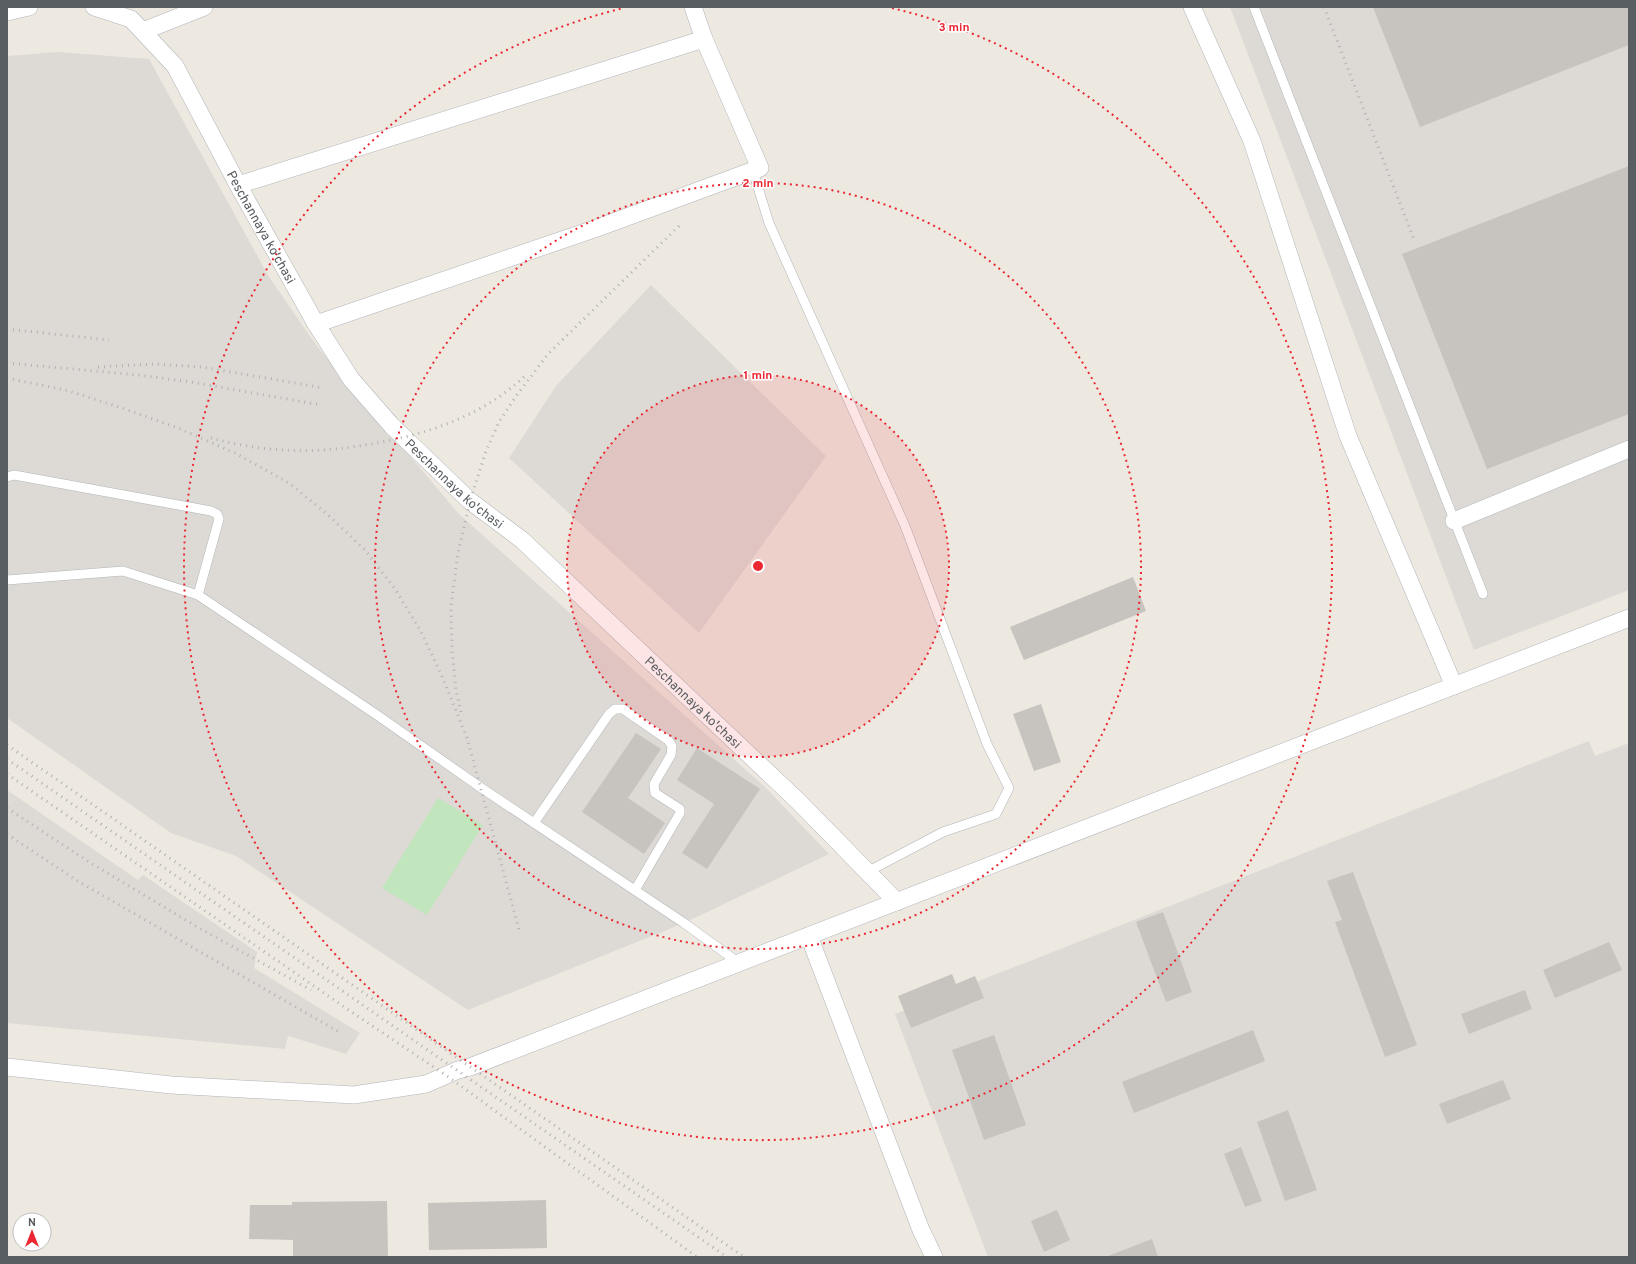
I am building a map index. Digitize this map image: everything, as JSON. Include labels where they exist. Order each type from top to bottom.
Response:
[{"type":"street","points":[[7,12],[29,7]]},
{"type":"street","name":"Peschannaya ko'chasi","points":[[94,7],[132,19],[175,66],[238,185],[316,324],[350,379],[392,426],[470,501],[522,540],[792,796],[897,902]]},
{"type":"street","points":[[143,31],[204,7]]},
{"type":"street","points":[[316,324],[597,228],[760,168],[704,39],[693,7]]},
{"type":"street","points":[[1192,7],[1252,141],[1348,436],[1454,686]]},
{"type":"street","points":[[238,185],[704,39]]},
{"type":"street","points":[[1454,521],[1629,450]]},
{"type":"street","points":[[7,1067],[171,1085],[354,1095],[426,1084],[458,1070],[470,1067],[1629,618]]},
{"type":"street","points":[[809,936],[921,1230],[934,1257]]},
{"type":"lane","points":[[1254,7],[1483,594]]},
{"type":"lane","points":[[753,171],[769,223],[905,526],[987,744],[1009,788],[996,814],[943,832],[867,872]]},
{"type":"lane","points":[[7,477],[14,475],[211,511],[217,514],[219,520],[198,595]]},
{"type":"lane","points":[[7,580],[123,571],[198,595],[377,715],[480,787],[635,890],[739,963]]},
{"type":"lane","points":[[534,823],[609,714],[615,709],[623,709],[668,740],[672,746],[671,755],[654,784],[654,789],[655,793],[680,809],[680,813],[635,890]]},
{"type":"shaded area","points":[[1230,7],[1629,7],[1629,590],[1474,650]]},
{"type":"shaded area","points":[[58,52],[149,59],[269,277],[316,345],[459,514],[764,786],[829,854],[684,923],[468,1010],[236,856],[171,833],[7,718],[7,56]]},
{"type":"shaded area","points":[[651,285],[826,456],[699,633],[509,458],[556,386]]},
{"type":"shaded area","points":[[1589,741],[1595,756],[1629,743],[1629,1257],[988,1257],[895,1014]]},
{"type":"shaded area","points":[[7,790],[138,880],[143,875],[257,952],[254,968],[360,1033],[346,1054],[288,1036],[285,1049],[7,1023]]},
{"type":"green space","points":[[438,798],[483,825],[427,915],[382,888]]},
{"type":"building","points":[[1373,7],[1629,7],[1629,45],[1420,127]]},
{"type":"building","points":[[1629,166],[1629,414],[1487,469],[1402,254]]},
{"type":"building","points":[[1133,577],[1146,611],[1024,660],[1010,627]]},
{"type":"building","points":[[1041,704],[1061,762],[1034,771],[1013,714]]},
{"type":"building","points":[[636,733],[661,749],[628,798],[665,823],[644,854],[582,812]]},
{"type":"building","points":[[697,748],[760,789],[707,869],[682,853],[714,804],[677,780]]},
{"type":"building","points":[[1353,872],[1417,1045],[1385,1057],[1335,922],[1342,920],[1327,881]]},
{"type":"building","points":[[1163,912],[1192,992],[1166,1002],[1136,922]]},
{"type":"building","points":[[1609,942],[1622,970],[1555,998],[1543,970]]},
{"type":"building","points":[[952,974],[956,984],[975,976],[984,998],[911,1028],[898,996]]},
{"type":"building","points":[[1525,990],[1532,1009],[1469,1034],[1461,1014]]},
{"type":"building","points":[[1253,1030],[1265,1061],[1134,1113],[1122,1082]]},
{"type":"building","points":[[994,1035],[1026,1125],[984,1140],[952,1050]]},
{"type":"building","points":[[1503,1080],[1511,1099],[1447,1124],[1439,1104]]},
{"type":"building","points":[[1288,1110],[1317,1190],[1285,1201],[1257,1122]]},
{"type":"building","points":[[1241,1147],[1262,1201],[1245,1207],[1224,1154]]},
{"type":"building","points":[[546,1200],[547,1248],[429,1250],[428,1203]]},
{"type":"building","points":[[387,1201],[388,1257],[293,1257],[293,1240],[249,1239],[250,1205],[292,1205],[292,1202]]},
{"type":"building","points":[[1057,1210],[1070,1240],[1044,1252],[1031,1221]]},
{"type":"building","points":[[1152,1239],[1158,1257],[1108,1257],[1108,1256]]},
{"type":"railway","points":[[1324,7],[1415,242]]},
{"type":"railway","points":[[461,712],[456,690],[452,650],[451,606],[458,553],[470,501],[486,451],[499,422],[548,354],[680,225]]},
{"type":"railway","points":[[7,329],[109,340]]},
{"type":"railway","points":[[7,363],[138,375],[191,382],[321,405]]},
{"type":"railway","points":[[98,367],[154,364],[202,367],[324,388]]},
{"type":"railway","points":[[211,438],[256,447],[294,451],[338,449],[392,440],[434,429],[473,412],[492,402],[526,375]]},
{"type":"railway","points":[[7,378],[69,391],[125,409],[178,428],[235,453],[289,483],[327,514],[365,550],[395,589],[420,630],[442,676],[467,738],[520,933]]},
{"type":"railway","points":[[7,745],[744,1257]]},
{"type":"railway","points":[[7,759],[727,1257]]},
{"type":"railway","points":[[7,774],[353,1013],[447,1076],[697,1257]]},
{"type":"railway","points":[[7,808],[89,862],[199,928],[311,990]]},
{"type":"railway","points":[[7,834],[76,880],[339,1032]]}]
